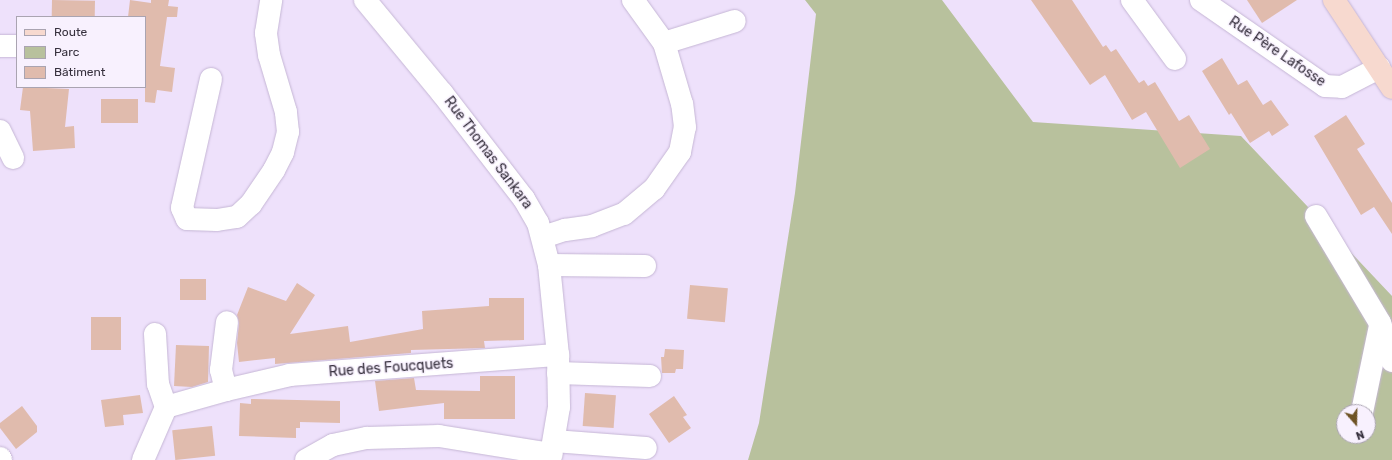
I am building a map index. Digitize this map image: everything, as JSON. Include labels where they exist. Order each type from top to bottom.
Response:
[{"type":"main road","points":[[1334,0],[1392,88]]},
{"type":"street","points":[[211,79],[182,208],[187,219],[218,220],[237,217],[251,204],[274,170],[283,152],[288,132],[286,112],[269,55],[266,33],[271,0]]},
{"type":"street","name":"Rue Thomas Sankara","points":[[365,0],[442,93],[524,199],[543,237],[549,264],[558,364],[559,408],[552,452]]},
{"type":"street","points":[[543,237],[566,230],[592,226],[624,214],[654,189],[680,152],[684,119],[682,104],[664,43],[633,0]]},
{"type":"street","points":[[1132,0],[1175,59]]},
{"type":"street","name":"Rue Père Lafosse","points":[[1201,0],[1325,86],[1342,87],[1378,68]]},
{"type":"street","points":[[664,43],[735,21]]},
{"type":"street","points":[[0,46],[16,46]]},
{"type":"street","points":[[0,131],[13,158]]},
{"type":"street","points":[[1316,216],[1380,323],[1392,361]]},
{"type":"street","points":[[549,264],[645,266]]},
{"type":"street","points":[[226,390],[221,370],[227,322]]},
{"type":"street","points":[[1364,404],[1380,323]]},
{"type":"street","points":[[143,460],[166,407],[158,384],[155,334]]},
{"type":"street","name":"Rue des Foucquets","points":[[166,407],[226,390],[290,375],[558,364],[650,376]]},
{"type":"street","points":[[306,460],[333,445],[367,438],[439,436],[552,452],[646,448]]},
{"type":"green space","points":[[805,0],[942,0],[1033,122],[1241,136],[1392,296],[1392,460],[748,460],[759,423],[795,193],[816,14]]},
{"type":"building","points":[[52,0],[95,1],[95,16],[52,16]]},
{"type":"building","points":[[130,0],[151,3],[151,0],[169,0],[168,6],[178,7],[177,17],[167,17],[160,66],[175,68],[172,92],[157,90],[155,103],[145,102],[146,16],[128,16]]},
{"type":"building","points":[[1031,0],[1072,0],[1103,47],[1106,45],[1111,52],[1116,49],[1139,83],[1144,80],[1148,86],[1155,82],[1179,121],[1189,115],[1210,149],[1180,168],[1146,112],[1132,120],[1105,75],[1090,85]]},
{"type":"building","points":[[1247,0],[1297,0],[1262,23]]},
{"type":"building","points":[[1222,58],[1238,85],[1247,80],[1263,105],[1271,100],[1289,125],[1272,136],[1269,131],[1250,143],[1231,113],[1229,115],[1202,71]]},
{"type":"building","points":[[23,88],[69,89],[65,127],[74,126],[75,148],[33,151],[30,111],[20,110]]},
{"type":"building","points":[[101,99],[138,99],[138,123],[101,123]]},
{"type":"building","points":[[1346,115],[1365,144],[1357,149],[1392,203],[1392,234],[1374,207],[1361,215],[1314,136]]},
{"type":"building","points":[[180,279],[206,279],[206,300],[180,300]]},
{"type":"building","points":[[297,283],[315,295],[290,334],[348,326],[350,342],[423,329],[422,311],[489,306],[489,298],[524,298],[524,340],[484,341],[485,348],[411,350],[411,353],[275,364],[275,358],[239,362],[237,343],[239,323],[237,315],[248,287],[286,301]]},
{"type":"building","points":[[690,285],[728,288],[725,322],[687,319]]},
{"type":"building","points":[[91,317],[121,317],[121,350],[91,350]]},
{"type":"building","points":[[176,345],[209,346],[208,382],[192,387],[174,386]]},
{"type":"building","points":[[665,349],[684,350],[683,369],[676,369],[675,373],[662,373],[661,357],[664,357]]},
{"type":"building","points":[[480,376],[515,376],[515,419],[444,419],[444,403],[379,411],[375,381],[414,378],[416,390],[480,391]]},
{"type":"building","points":[[585,393],[616,395],[614,428],[583,426]]},
{"type":"building","points":[[140,395],[143,413],[123,415],[124,425],[105,427],[101,400]]},
{"type":"building","points":[[674,396],[687,415],[683,417],[691,428],[669,443],[649,414]]},
{"type":"building","points":[[251,399],[340,401],[340,423],[300,422],[300,428],[296,428],[296,438],[239,436],[240,403],[251,404]]},
{"type":"building","points":[[22,406],[37,426],[37,432],[16,449],[0,428],[0,423]]},
{"type":"building","points":[[212,426],[215,456],[175,460],[172,430]]}]
